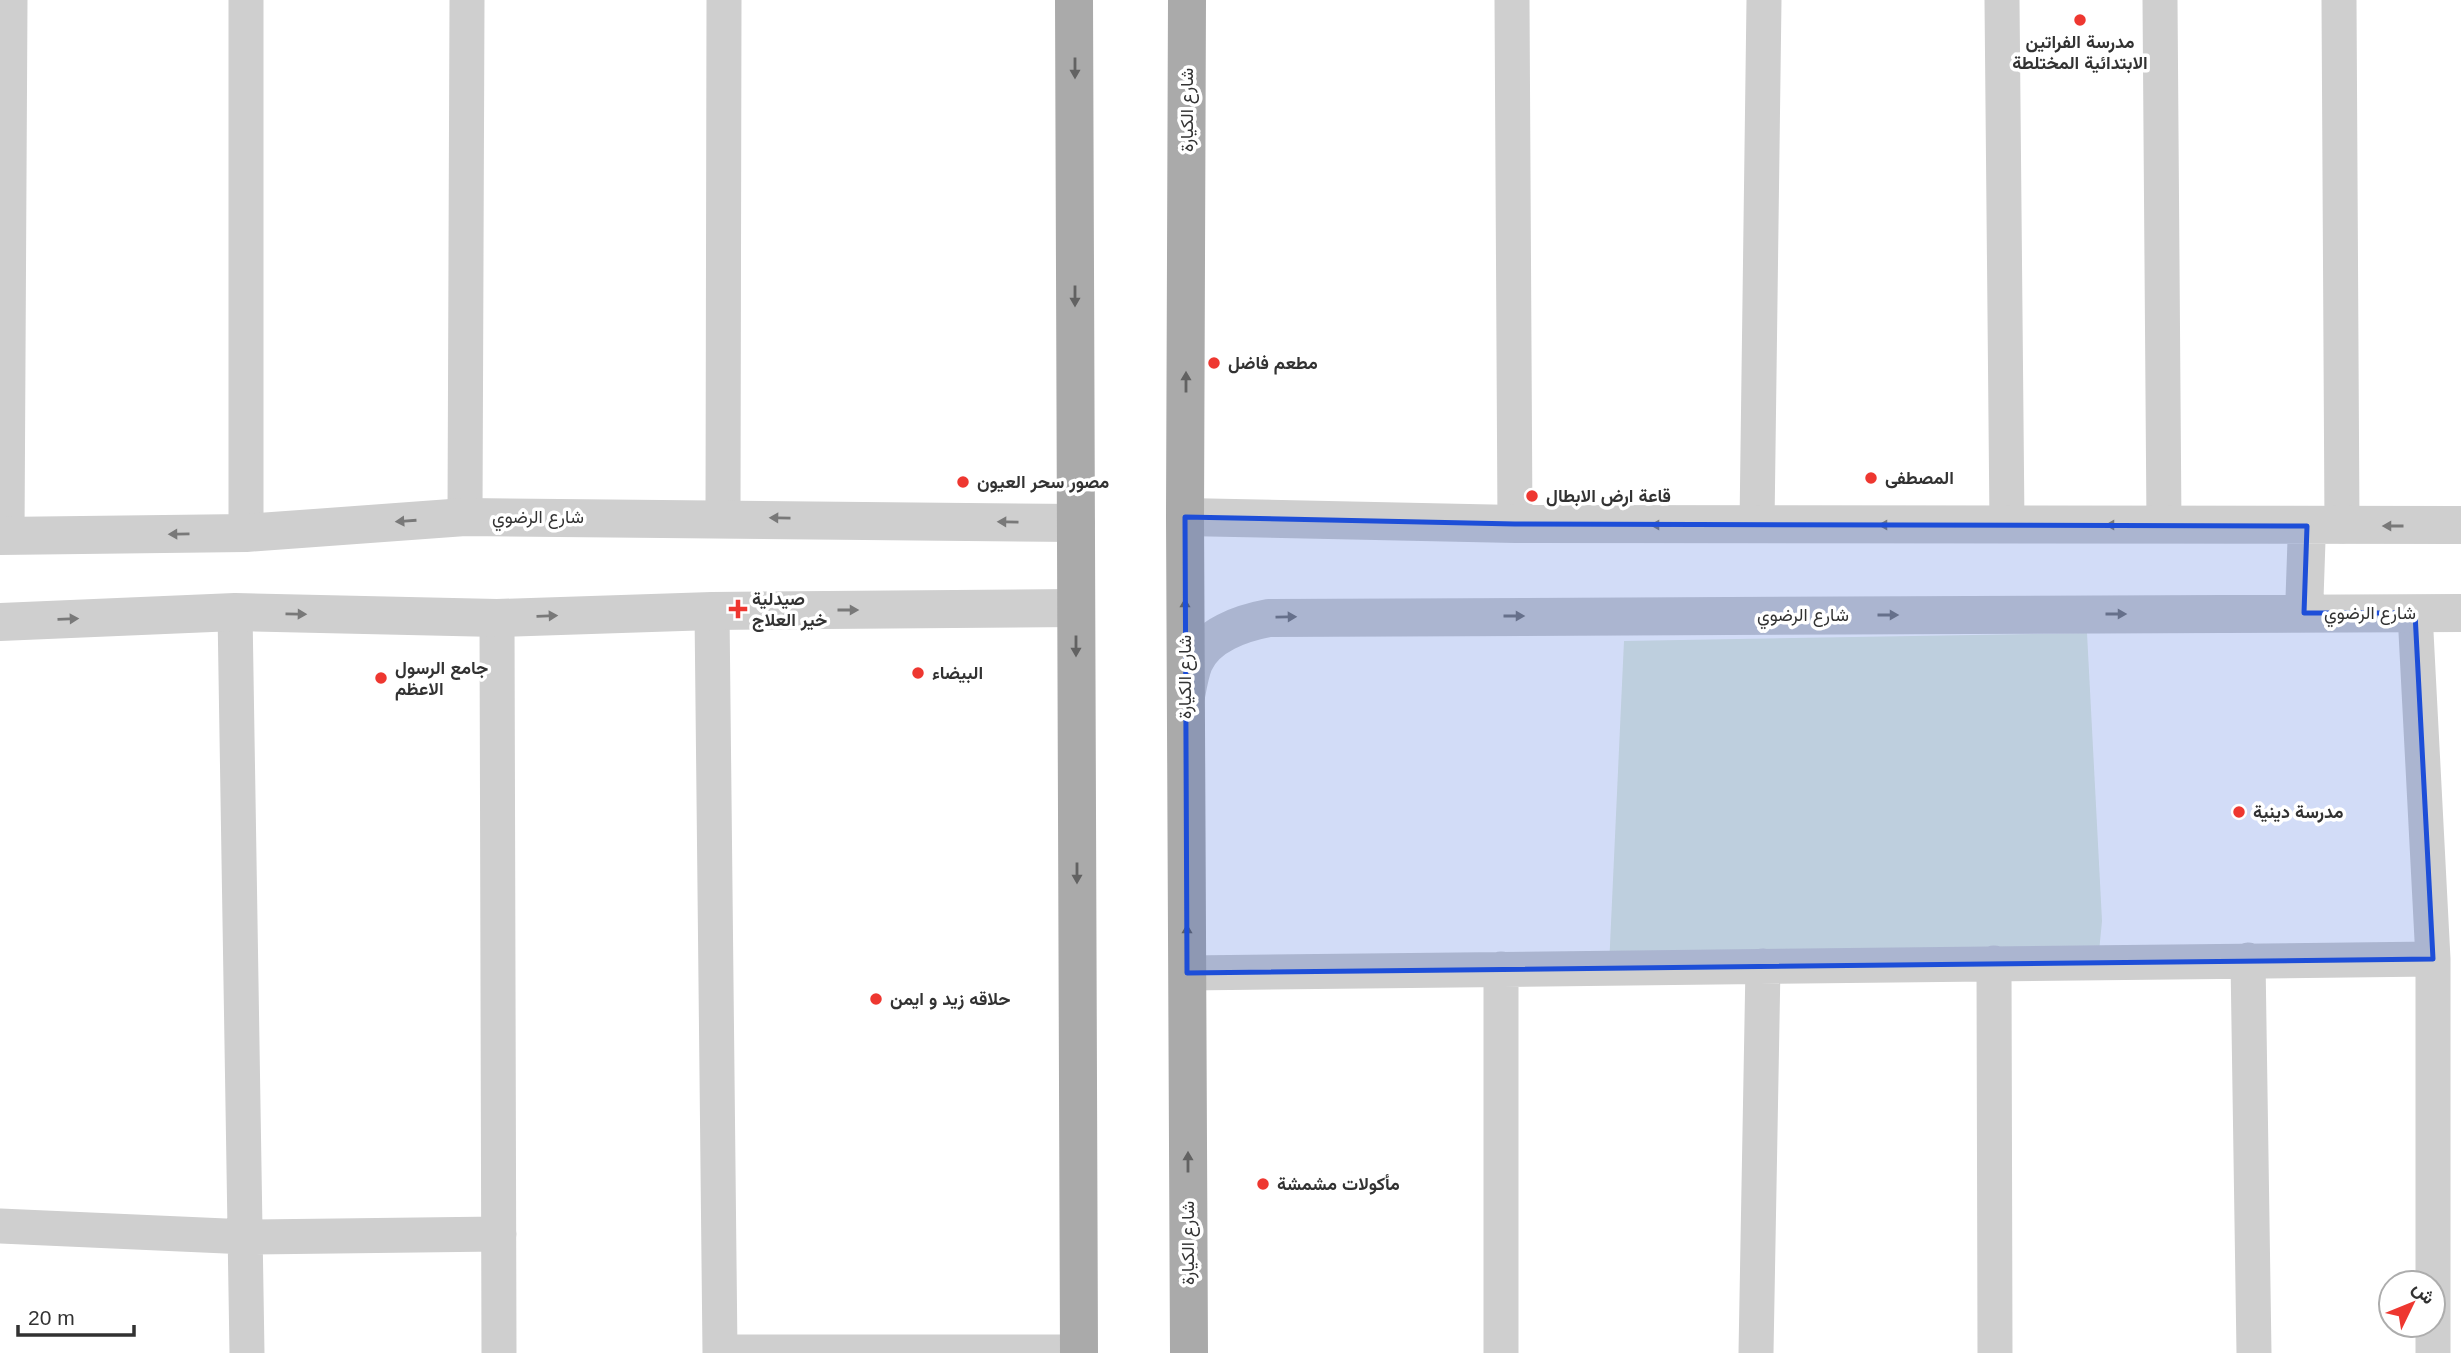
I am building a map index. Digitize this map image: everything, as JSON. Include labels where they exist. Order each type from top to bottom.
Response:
[{"type":"main road","points":[[1074,0],[1079,1353]]},
{"type":"main road","name":"شارع الكيارة","points":[[1187,0],[1185,696],[1189,1353]]},
{"type":"street","points":[[4,536],[10,0]]},
{"type":"street","points":[[246,0],[246,533]]},
{"type":"street","points":[[465,517],[467,0]]},
{"type":"street","points":[[723,517],[724,0]]},
{"type":"street","points":[[1512,0],[1515,524]]},
{"type":"street","points":[[1757,525],[1764,0]]},
{"type":"street","points":[[2002,0],[2007,525]]},
{"type":"street","points":[[2160,0],[2164,526]]},
{"type":"street","points":[[2304,614],[2325,526],[2339,0]]},
{"type":"street","name":"شارع الرضوي","points":[[4,536],[246,533],[465,517],[723,517],[1076,523]]},
{"type":"street","points":[[1185,517],[1515,524],[2461,525]]},
{"type":"street","points":[[0,622],[235,612],[497,618],[712,611],[1076,608]]},
{"type":"street","points":[[712,611],[720,1352],[1079,1353]]},
{"type":"street","points":[[235,612],[248,1237],[247,1353]]},
{"type":"street","points":[[2414,613],[2447,1226],[2434,1353]]},
{"type":"street","name":"شارع الرضوي","points":[[1185,696],[1195,661],[1209,644],[1247,622],[1269,618],[2461,613]]},
{"type":"street","points":[[497,618],[499,1353]]},
{"type":"street","points":[[1187,973],[2432,958]]},
{"type":"street","points":[[2248,960],[2254,1353]]},
{"type":"street","points":[[1994,963],[1995,1353]]},
{"type":"street","points":[[1756,1353],[1763,966]]},
{"type":"street","points":[[1501,969],[1502,1353]]},
{"type":"street","points":[[0,1226],[248,1237],[499,1234]]},
{"type":"highlighted area","points":[[1185,517],[1515,524],[2307,526],[2304,613],[2415,613],[2433,959],[1187,973]]},
{"type":"green space","points":[[2087,633],[2102,921],[2098,962],[1609,967],[1624,641]]},
{"type":"place","name":"مدرسة الفراتين الابتدائية المختلطة","points":[[2080,20]]},
{"type":"place","name":"مطعم فاضل","points":[[1214,363]]},
{"type":"place","name":"المصطفى","points":[[1871,478]]},
{"type":"place","name":"مصور سحر العيون","points":[[963,482]]},
{"type":"place","name":"قاعة ارض الابطال","points":[[1532,496]]},
{"type":"place","name":"صيدلية خير العلاج","points":[[738,609]]},
{"type":"place","name":"البيضاء","points":[[918,673]]},
{"type":"place","name":"جامع الرسول الاعظم","points":[[381,678]]},
{"type":"place","name":"مدرسة دينية","points":[[2239,812]]},
{"type":"place","name":"حلاقه زيد و ايمن","points":[[876,999]]},
{"type":"place","name":"مأكولات مشمشة","points":[[1263,1184]]}]
